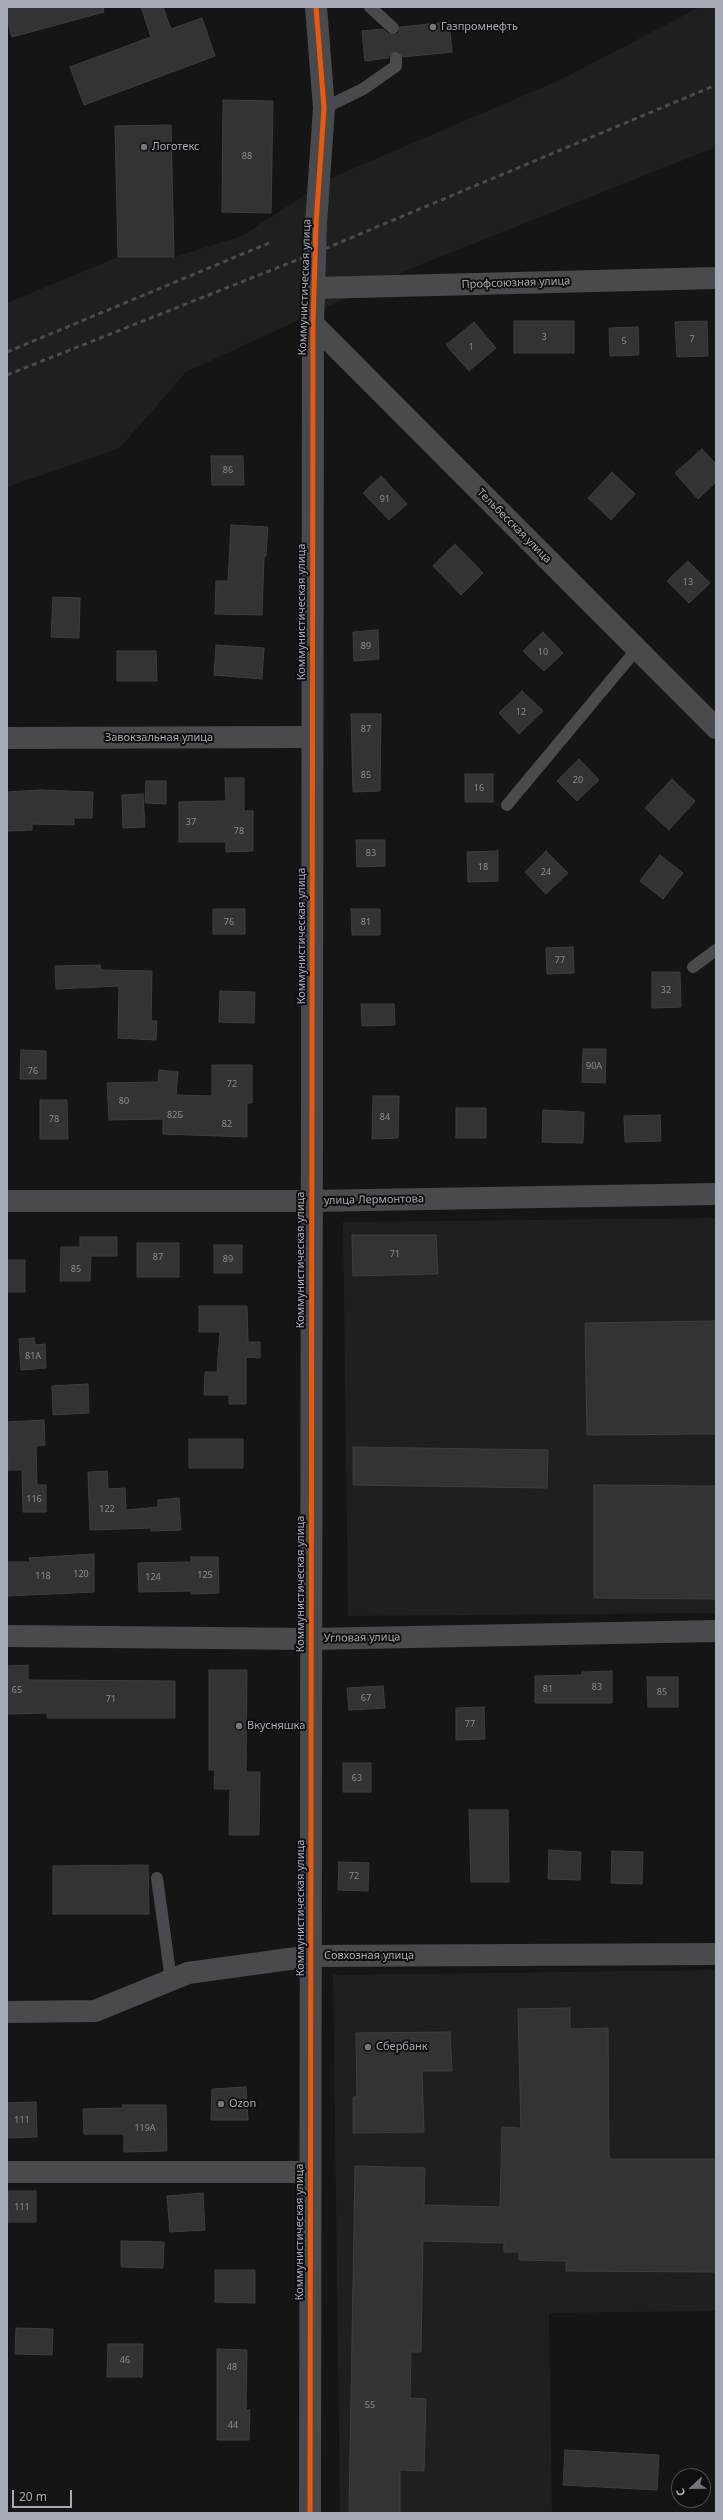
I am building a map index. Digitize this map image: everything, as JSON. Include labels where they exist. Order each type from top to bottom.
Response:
[{"type":"street","name":"Коммунистическая улица","points":[[310,2513],[313,324],[316,224],[324,108],[316,7]]},
{"type":"street","name":"Профсоюзная улица","points":[[315,288],[716,278]]},
{"type":"street","name":"Тельбесская улица","points":[[313,324],[716,728]]},
{"type":"street","name":"Завокзальная улица","points":[[7,738],[312,737]]},
{"type":"street","name":"улица Лермонтова","points":[[7,1201],[311,1201],[716,1194]]},
{"type":"street","name":"Угловая улица","points":[[7,1636],[311,1639],[716,1631]]},
{"type":"street","name":"Совхозная улица","points":[[7,2012],[95,2011],[188,1973],[311,1956],[716,1954]]},
{"type":"street","points":[[7,2172],[310,2172]]},
{"type":"lane","points":[[370,7],[393,28]]},
{"type":"lane","points":[[324,108],[363,89],[396,66],[396,58]]},
{"type":"lane","points":[[507,805],[637,649]]},
{"type":"lane","points":[[693,967],[716,950]]},
{"type":"lane","points":[[157,1878],[171,1980]]},
{"type":"shaded area","points":[[700,7],[716,7],[716,147],[410,269],[186,372],[120,448],[7,487],[7,303],[118,257],[174,257],[242,236],[331,178],[560,80]]},
{"type":"shaded area","points":[[716,1218],[716,1613],[348,1616],[343,1222]]},
{"type":"shaded area","points":[[716,1970],[716,2311],[549,2313],[552,2513],[340,2513],[333,1975]]},
{"type":"building","points":[[7,7],[103,7],[104,12],[12,37],[7,18]]},
{"type":"building","points":[[141,7],[163,7],[171,29],[202,18],[215,56],[84,105],[70,67],[151,37]]},
{"type":"building","points":[[449,22],[452,52],[403,57],[400,52],[396,51],[390,54],[388,58],[365,61],[362,31],[383,29],[388,34],[395,35],[399,33],[400,27]]},
{"type":"building","points":[[223,100],[273,101],[271,213],[222,212]]},
{"type":"building","points":[[171,125],[174,257],[118,257],[115,126]]},
{"type":"building","points":[[514,321],[574,321],[574,353],[514,353]]},
{"type":"building","points":[[707,321],[708,356],[677,357],[675,322]]},
{"type":"building","points":[[474,322],[496,348],[469,371],[446,345]]},
{"type":"building","points":[[638,327],[639,355],[610,356],[609,328]]},
{"type":"building","points":[[702,449],[716,464],[716,482],[698,499],[675,473]]},
{"type":"building","points":[[211,456],[243,456],[244,485],[212,485]]},
{"type":"building","points":[[612,472],[635,494],[611,520],[588,498]]},
{"type":"building","points":[[381,476],[407,504],[389,520],[363,493]]},
{"type":"building","points":[[231,525],[268,527],[266,556],[264,556],[262,615],[215,614],[216,581],[228,581]]},
{"type":"building","points":[[455,544],[483,573],[461,595],[433,566]]},
{"type":"building","points":[[688,561],[710,583],[689,603],[667,581]]},
{"type":"building","points":[[53,597],[80,598],[79,638],[51,637]]},
{"type":"building","points":[[378,630],[379,659],[354,661],[353,632]]},
{"type":"building","points":[[543,632],[563,653],[544,671],[523,651]]},
{"type":"building","points":[[216,645],[264,648],[262,679],[214,675]]},
{"type":"building","points":[[117,651],[156,651],[157,681],[117,681]]},
{"type":"building","points":[[522,691],[543,711],[519,734],[499,713]]},
{"type":"building","points":[[351,714],[381,714],[380,791],[353,792]]},
{"type":"building","points":[[579,759],[599,780],[577,801],[557,781]]},
{"type":"building","points":[[465,774],[493,774],[493,802],[465,802]]},
{"type":"building","points":[[225,778],[244,778],[244,811],[253,811],[253,851],[226,852],[226,842],[179,842],[179,802],[226,801]]},
{"type":"building","points":[[672,779],[695,801],[669,830],[645,808]]},
{"type":"building","points":[[146,781],[166,781],[166,804],[145,803]]},
{"type":"building","points":[[41,790],[93,792],[92,818],[74,818],[74,825],[32,824],[32,830],[7,831],[7,792]]},
{"type":"building","points":[[143,794],[145,827],[123,828],[122,795]]},
{"type":"building","points":[[356,840],[385,840],[385,866],[357,867]]},
{"type":"building","points":[[498,851],[498,881],[468,882],[467,852]]},
{"type":"building","points":[[546,851],[568,873],[546,894],[525,872]]},
{"type":"building","points":[[660,855],[683,873],[663,899],[640,881]]},
{"type":"building","points":[[213,909],[245,909],[245,934],[213,934]]},
{"type":"building","points":[[351,909],[380,909],[380,935],[352,935]]},
{"type":"building","points":[[573,947],[574,973],[547,974],[546,948]]},
{"type":"building","points":[[100,965],[101,970],[152,971],[151,1021],[157,1021],[156,1040],[118,1038],[119,986],[56,989],[55,966]]},
{"type":"building","points":[[652,972],[680,972],[681,1007],[652,1008]]},
{"type":"building","points":[[220,991],[255,992],[254,1023],[219,1022]]},
{"type":"building","points":[[361,1004],[394,1004],[395,1025],[362,1026]]},
{"type":"building","points":[[583,1049],[606,1049],[605,1083],[582,1082]]},
{"type":"building","points":[[21,1050],[46,1051],[46,1079],[20,1079]]},
{"type":"building","points":[[212,1065],[252,1065],[252,1103],[247,1103],[247,1137],[163,1134],[163,1119],[109,1120],[107,1083],[158,1082],[159,1070],[178,1072],[176,1095],[212,1096]]},
{"type":"building","points":[[373,1096],[399,1096],[398,1138],[372,1139]]},
{"type":"building","points":[[40,1100],[67,1100],[68,1139],[40,1139]]},
{"type":"building","points":[[456,1108],[486,1108],[486,1138],[456,1138]]},
{"type":"building","points":[[543,1110],[584,1112],[583,1143],[542,1142]]},
{"type":"building","points":[[660,1115],[661,1141],[625,1142],[624,1116]]},
{"type":"building","points":[[352,1235],[436,1235],[438,1274],[353,1276]]},
{"type":"building","points":[[80,1237],[117,1237],[117,1256],[91,1256],[90,1281],[60,1281],[61,1247],[80,1247]]},
{"type":"building","points":[[137,1243],[179,1243],[179,1277],[137,1277]]},
{"type":"building","points":[[214,1245],[242,1245],[242,1273],[214,1273]]},
{"type":"building","points":[[7,1260],[25,1260],[25,1292],[7,1292]]},
{"type":"building","points":[[199,1306],[247,1306],[248,1342],[260,1342],[260,1358],[246,1357],[246,1404],[229,1404],[229,1395],[204,1395],[205,1372],[217,1372],[220,1332],[199,1332]]},
{"type":"building","points":[[716,1321],[716,1434],[587,1435],[585,1323]]},
{"type":"building","points":[[34,1338],[35,1345],[45,1344],[46,1368],[21,1370],[19,1339]]},
{"type":"building","points":[[88,1384],[89,1413],[53,1415],[52,1386]]},
{"type":"building","points":[[44,1420],[45,1445],[36,1446],[37,1485],[46,1485],[46,1512],[23,1512],[22,1470],[8,1470],[7,1422]]},
{"type":"building","points":[[189,1439],[243,1439],[243,1468],[189,1468]]},
{"type":"building","points":[[353,1447],[548,1450],[547,1488],[353,1485]]},
{"type":"building","points":[[107,1471],[108,1489],[125,1488],[126,1510],[158,1507],[158,1500],[179,1498],[181,1530],[151,1531],[151,1528],[90,1530],[88,1472]]},
{"type":"building","points":[[594,1485],[716,1486],[716,1599],[594,1598]]},
{"type":"building","points":[[94,1554],[94,1592],[7,1596],[7,1562],[30,1562],[29,1558]]},
{"type":"building","points":[[191,1557],[218,1557],[219,1593],[191,1594],[191,1591],[139,1592],[138,1563],[191,1562]]},
{"type":"building","points":[[28,1665],[28,1680],[175,1681],[175,1718],[47,1718],[47,1713],[7,1714],[7,1666]]},
{"type":"building","points":[[209,1670],[247,1670],[246,1772],[260,1772],[259,1835],[229,1835],[230,1789],[214,1789],[215,1770],[209,1770]]},
{"type":"building","points":[[612,1671],[612,1703],[535,1703],[535,1676],[582,1675],[582,1672]]},
{"type":"building","points":[[647,1677],[678,1677],[678,1707],[648,1707]]},
{"type":"building","points":[[383,1686],[385,1708],[349,1710],[347,1688]]},
{"type":"building","points":[[484,1707],[485,1739],[456,1740],[456,1708]]},
{"type":"building","points":[[343,1763],[371,1763],[371,1792],[343,1792]]},
{"type":"building","points":[[469,1810],[508,1810],[509,1882],[471,1882]]},
{"type":"building","points":[[549,1850],[581,1852],[580,1880],[548,1879]]},
{"type":"building","points":[[612,1851],[643,1852],[642,1884],[611,1883]]},
{"type":"building","points":[[339,1862],[369,1863],[368,1891],[338,1890]]},
{"type":"building","points":[[148,1865],[149,1914],[53,1914],[53,1866]]},
{"type":"building","points":[[570,2008],[570,2029],[608,2028],[609,2159],[716,2159],[716,2272],[566,2271],[566,2261],[519,2260],[519,2252],[504,2252],[504,2243],[423,2241],[421,2352],[411,2352],[410,2398],[426,2399],[424,2471],[400,2470],[400,2513],[349,2513],[355,2166],[425,2168],[424,2205],[500,2207],[502,2127],[521,2128],[518,2009]]},
{"type":"building","points":[[450,2032],[452,2071],[422,2071],[424,2132],[353,2133],[353,2097],[357,2097],[356,2033]]},
{"type":"building","points":[[246,2087],[248,2120],[211,2120],[212,2089]]},
{"type":"building","points":[[36,2102],[37,2137],[7,2138],[7,2103]]},
{"type":"building","points":[[123,2105],[166,2105],[167,2151],[124,2152],[124,2134],[84,2134],[83,2109],[123,2108]]},
{"type":"building","points":[[8,2191],[36,2191],[36,2222],[8,2222]]},
{"type":"building","points":[[203,2193],[205,2230],[170,2232],[167,2196]]},
{"type":"building","points":[[121,2241],[164,2242],[163,2268],[121,2267]]},
{"type":"building","points":[[215,2270],[255,2270],[255,2303],[215,2302]]},
{"type":"building","points":[[16,2328],[53,2329],[52,2355],[15,2354]]},
{"type":"building","points":[[108,2344],[143,2344],[142,2377],[107,2377]]},
{"type":"building","points":[[217,2349],[247,2350],[246,2410],[250,2410],[249,2440],[217,2440]]},
{"type":"building","points":[[565,2450],[659,2455],[657,2490],[563,2485]]},
{"type":"railway","points":[[7,375],[317,252],[716,85]]},
{"type":"railway","points":[[7,352],[269,243]]},
{"type":"cycle path","points":[[310,2513],[313,324],[316,224],[324,108],[316,7]]},
{"type":"place","name":"Газпромнефть","points":[[433,27]]},
{"type":"place","name":"Логотекс","points":[[144,147]]},
{"type":"place","name":"Вкусняшка","points":[[239,1726]]},
{"type":"place","name":"Сбербанк","points":[[368,2047]]},
{"type":"place","name":"Ozon","points":[[221,2104]]}]
